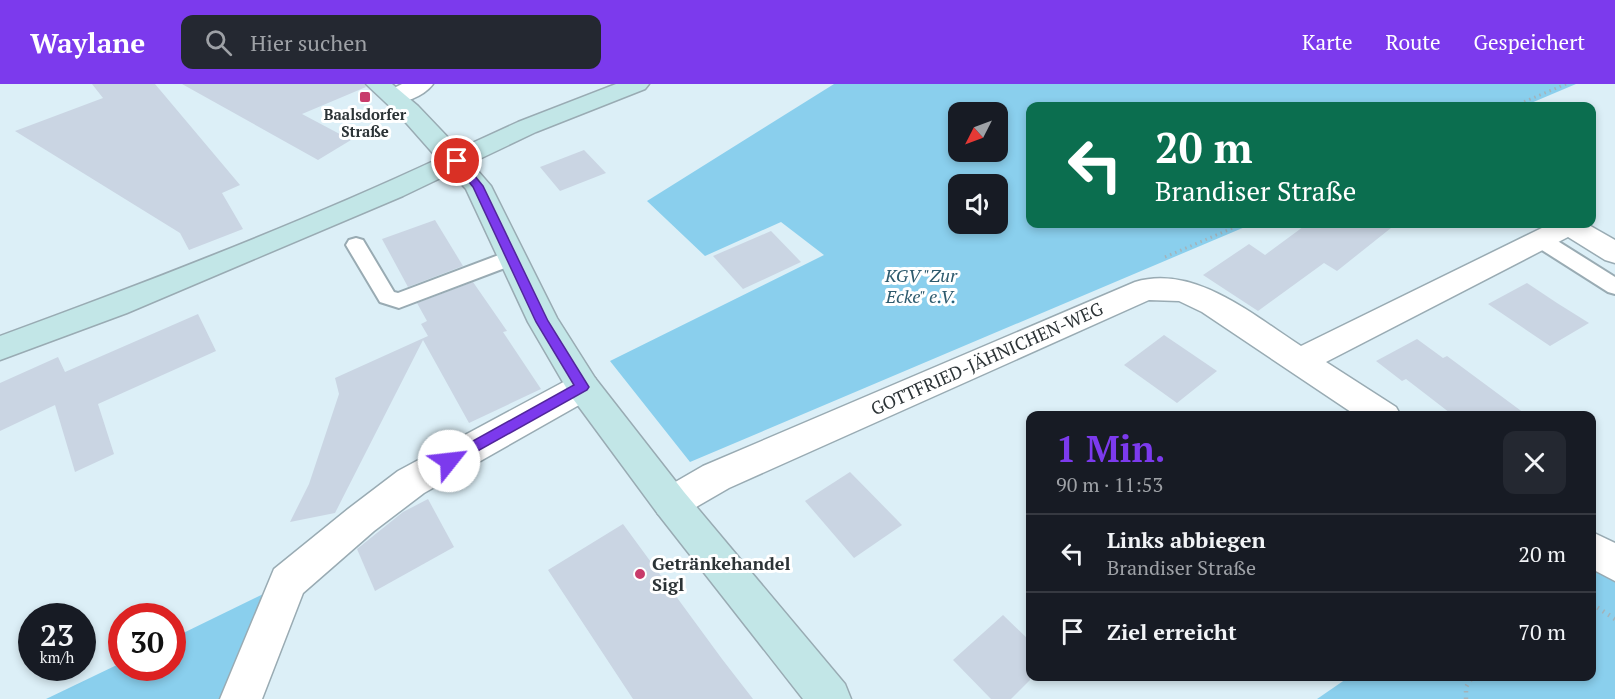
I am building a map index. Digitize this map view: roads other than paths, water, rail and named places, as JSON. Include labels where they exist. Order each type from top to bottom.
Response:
[{"type":"street","points":[[387,90],[421,84]]},
{"type":"street","points":[[0,348],[116,305],[457,161],[527,127],[637,84]]},
{"type":"street","points":[[387,90],[457,161],[478,186],[543,322],[583,387],[671,503],[830,699]]},
{"type":"street","points":[[1299,361],[1561,228]]},
{"type":"street","points":[[1574,228],[1615,253]]},
{"type":"street","name":"GOTTFRIED-JÄHNICHEN-WEG","points":[[671,503],[716,477],[1146,289],[1183,291],[1213,304],[1376,411]]},
{"type":"street","points":[[241,699],[288,582],[361,520],[411,482],[583,387]]},
{"type":"street","points":[[1596,552],[1615,564]]},
{"type":"lane","points":[[1541,240],[1615,286]]},
{"type":"lane","points":[[356,246],[387,297],[399,301],[511,258]]},
{"type":"place","name":"Baalsdorfer Straße","points":[[365,97]]},
{"type":"place","name":"Getränkehandel Sigl","points":[[640,574]]},
{"type":"park label","name":"KGV \"Zur Ecke\" e.V.","points":[[921,286]]}]
